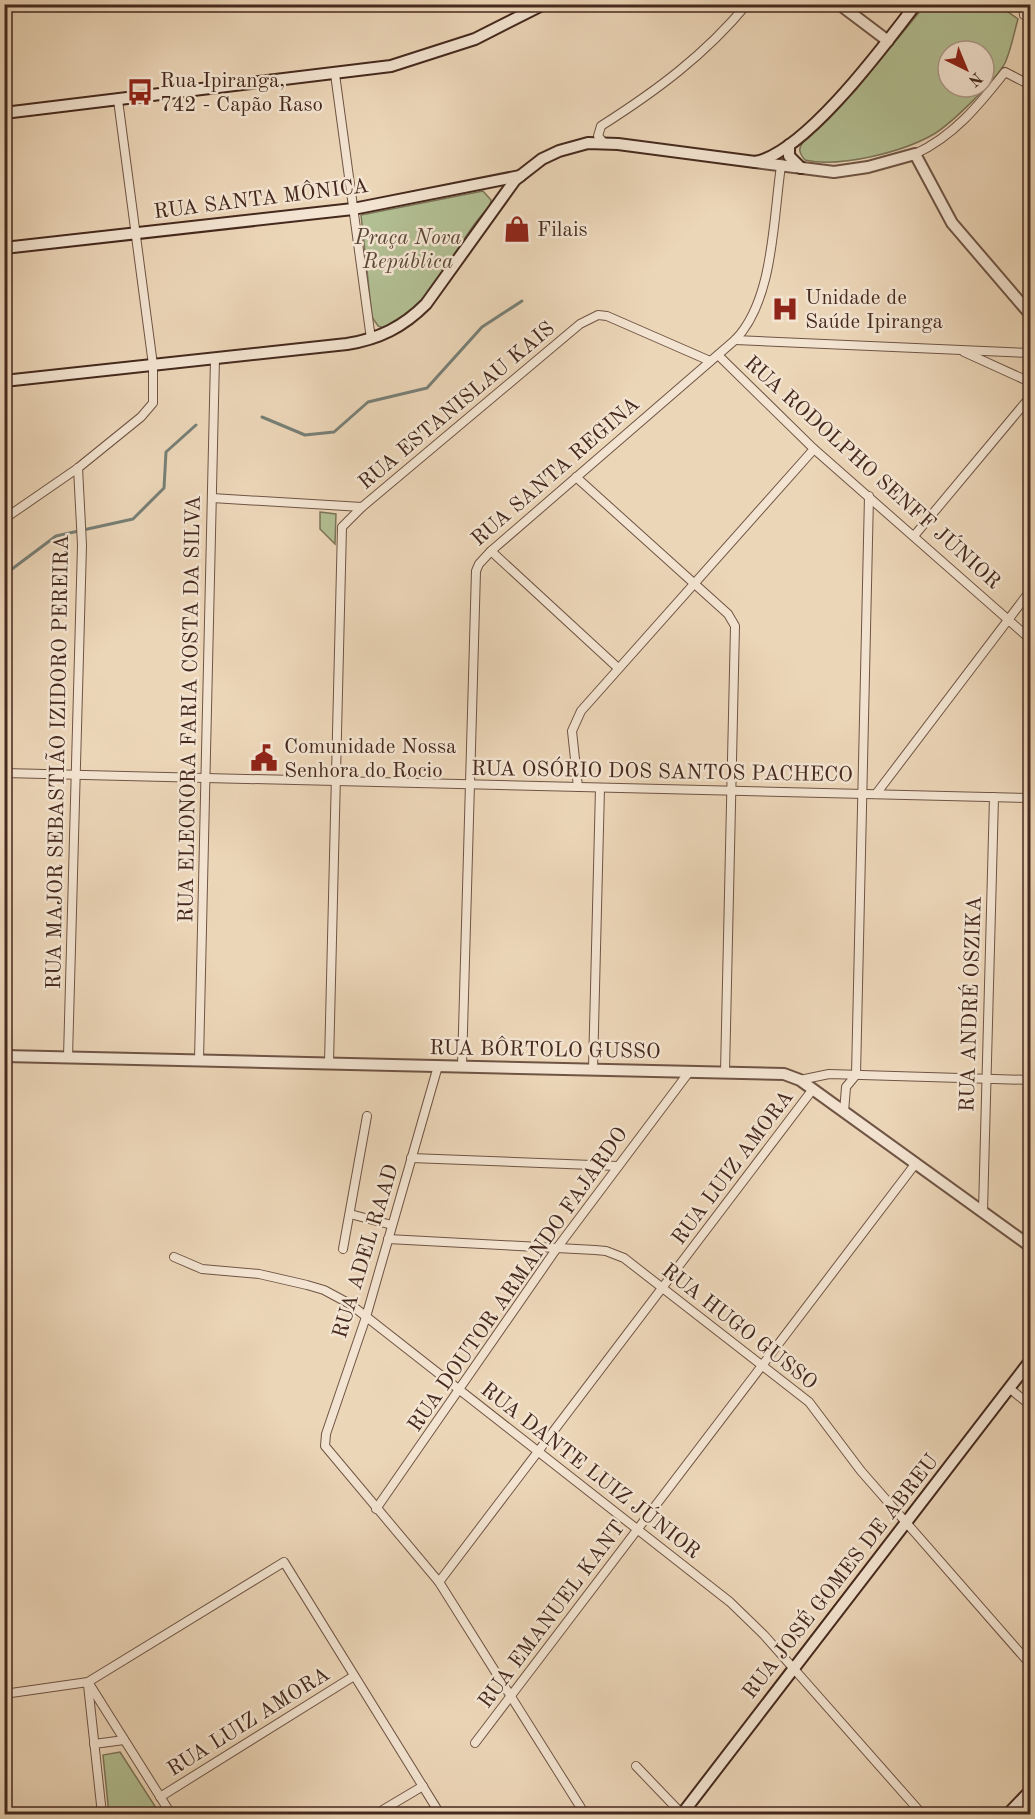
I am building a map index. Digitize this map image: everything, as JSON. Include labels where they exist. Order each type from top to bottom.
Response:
[{"type":"main road","points":[[4,113],[391,66],[434,54],[494,31],[544,4]]},
{"type":"main road","points":[[839,4],[888,41]]},
{"type":"main road","points":[[754,162],[770,159],[829,110],[888,41],[916,4]]},
{"type":"main road","points":[[4,381],[371,339],[399,327],[426,304],[503,195],[520,176],[559,150],[572,145],[604,143],[781,166],[850,171],[915,154],[952,223],[1030,314]]},
{"type":"main road","points":[[789,145],[789,156],[801,168]]},
{"type":"main road","name":"RUA SANTA MÔNICA","points":[[4,248],[353,209],[520,176]]},
{"type":"main road","name":"RUA BÔRTOLO GUSSO","points":[[4,1056],[784,1074],[800,1080],[813,1089],[1030,1246]]},
{"type":"main road","name":"RUA JOSÉ GOMES DE ABREU","points":[[682,1814],[1030,1361]]},
{"type":"main road","points":[[1008,1815],[1030,1791]]},
{"type":"street","points":[[604,143],[598,133],[604,124],[630,110],[685,68],[747,4]]},
{"type":"street","points":[[1023,4],[1024,15]]},
{"type":"street","points":[[915,154],[931,146],[959,126],[1005,72],[1030,85]]},
{"type":"street","points":[[335,74],[371,339]]},
{"type":"street","points":[[4,519],[78,468],[149,410],[155,397],[153,365],[118,100]]},
{"type":"street","name":"RUA SANTA REGINA","points":[[462,1066],[476,571],[491,551],[735,340],[750,322],[761,299],[781,166]]},
{"type":"street","name":"RUA ESTANISLAU KAIS","points":[[212,498],[362,507],[589,319],[598,315],[616,318],[710,362]]},
{"type":"street","points":[[735,340],[1030,353]]},
{"type":"street","points":[[960,351],[1030,382]]},
{"type":"street","name":"RUA RODOLPHO SENFF JÚNIOR","points":[[718,355],[814,448],[1030,639]]},
{"type":"street","name":"RUA ELEONORA FARIA COSTA DA SILVA","points":[[199,1060],[215,358]]},
{"type":"street","points":[[914,536],[1030,397]]},
{"type":"street","points":[[578,787],[572,743],[575,721],[588,701],[814,448]]},
{"type":"street","name":"RUA MAJOR SEBASTIÃO IZIDORO PEREIRA","points":[[68,1057],[82,545],[78,468]]},
{"type":"street","points":[[576,477],[728,614],[736,631],[725,1072]]},
{"type":"street","points":[[844,1112],[846,1088],[856,1075],[869,496]]},
{"type":"street","points":[[328,1063],[342,527],[362,507]]},
{"type":"street","points":[[491,551],[618,668]]},
{"type":"street","points":[[876,794],[1030,591]]},
{"type":"street","name":"RUA OSÓRIO DOS SANTOS PACHECO","points":[[4,773],[1030,798]]},
{"type":"street","points":[[593,1069],[600,788]]},
{"type":"street","name":"RUA ANDRÉ OSZIKA","points":[[983,1211],[994,797]]},
{"type":"street","name":"RUA ADEL RAAD","points":[[376,1509],[325,1446],[326,1434],[366,1317],[438,1066]]},
{"type":"street","name":"RUA DOUTOR ARMANDO FAJARDO","points":[[376,1509],[556,1248],[689,1072]]},
{"type":"street","points":[[800,1080],[820,1075],[1030,1080]]},
{"type":"street","name":"RUA LUIZ AMORA","points":[[439,1582],[813,1089]]},
{"type":"street","points":[[343,1249],[367,1116]]},
{"type":"street","points":[[411,1158],[618,1166]]},
{"type":"street","name":"RUA EMANUEL KANT","points":[[475,1743],[916,1163]]},
{"type":"street","points":[[350,1214],[392,1225]]},
{"type":"street","name":"RUA HUGO GUSSO","points":[[388,1239],[606,1251],[617,1254],[809,1402],[861,1471],[1030,1664]]},
{"type":"street","name":"RUA DANTE LUIZ JÚNIOR","points":[[174,1257],[201,1269],[259,1274],[315,1287],[338,1296],[730,1602],[794,1669],[922,1815]]},
{"type":"street","points":[[1009,1388],[1030,1405]]},
{"type":"street","points":[[376,1509],[439,1582],[581,1808]]},
{"type":"street","points":[[4,1694],[87,1682],[284,1562],[440,1815]]},
{"type":"street","name":"RUA LUIZ AMORA","points":[[160,1797],[354,1676]]},
{"type":"street","points":[[87,1682],[171,1815]]},
{"type":"street","points":[[87,1682],[102,1815]]},
{"type":"street","points":[[94,1744],[124,1740]]},
{"type":"street","points":[[636,1766],[682,1814]]},
{"type":"street","points":[[376,1815],[423,1786]]},
{"type":"green space","points":[[925,5],[998,5],[1018,19],[1009,53],[996,76],[996,39],[936,39],[936,99],[974,99],[934,134],[889,152],[836,162],[805,160],[800,151],[803,142],[855,91]]},
{"type":"green space","name":"Praça Nova República","points":[[483,191],[491,200],[490,206],[476,222],[432,289],[403,317],[383,328],[378,326],[372,317],[361,215]]},
{"type":"green space","points":[[320,512],[336,514],[335,544],[320,529]]},
{"type":"green space","points":[[120,1752],[160,1814],[109,1814],[103,1755]]},
{"type":"waterway","points":[[262,417],[305,435],[334,432],[368,402],[427,388],[482,327],[522,301]]},
{"type":"waterway","points":[[4,575],[56,536],[133,519],[164,488],[166,452],[196,425]]},
{"type":"place","name":"Rua Ipiranga, 742 - Capão Raso","points":[[140,92]]},
{"type":"place","name":"Filais","points":[[517,229]]},
{"type":"place","name":"Unidade de Saúde Ipiranga","points":[[785,309]]},
{"type":"place","name":"Comunidade Nossa Senhora do Rocio","points":[[264,758]]}]
